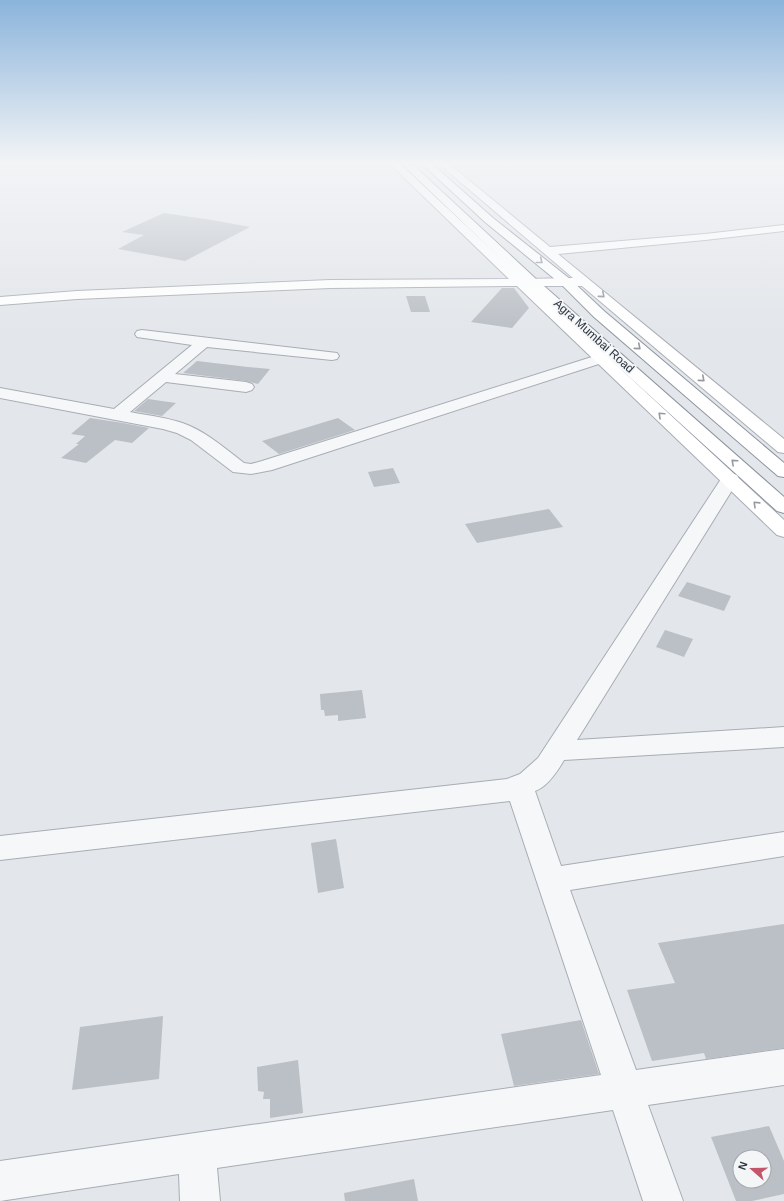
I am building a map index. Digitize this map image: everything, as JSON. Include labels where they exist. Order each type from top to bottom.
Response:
[{"type":"main road","points":[[455,219],[523,280],[600,358],[784,531]]},
{"type":"main road","name":"Agra Mumbai Road","points":[[462,219],[523,280],[784,507]]},
{"type":"main road","name":"Agra Mumbai Road","points":[[488,219],[563,280],[599,314],[784,472]]},
{"type":"main road","points":[[511,219],[583,280],[782,442]]},
{"type":"main road","points":[[550,251],[705,237],[784,228]]},
{"type":"main road","points":[[0,297],[82,291],[332,280],[583,280]]},
{"type":"main road","points":[[0,301],[77,295],[330,284],[523,280]]},
{"type":"street","points":[[142,334],[332,356]]},
{"type":"street","points":[[118,414],[204,342]]},
{"type":"street","points":[[0,393],[118,414],[183,429],[197,436],[239,468],[251,469],[266,466],[370,433],[600,358]]},
{"type":"street","points":[[162,378],[246,387]]},
{"type":"street","points":[[0,848],[509,790],[530,782],[547,765],[730,479]]},
{"type":"street","points":[[556,751],[784,737]]},
{"type":"street","points":[[519,786],[663,1201]]},
{"type":"street","points":[[552,880],[784,844]]},
{"type":"street","points":[[0,1181],[784,1067]]},
{"type":"street","points":[[197,1153],[200,1201]]},
{"type":"building","points":[[151,219],[205,219],[250,227],[185,261],[118,249],[144,235],[122,232]]},
{"type":"building","points":[[502,288],[514,288],[529,308],[512,328],[471,322]]},
{"type":"building","points":[[406,296],[425,296],[430,312],[411,312]]},
{"type":"building","points":[[197,361],[270,369],[258,384],[246,381],[183,373]]},
{"type":"building","points":[[148,399],[176,403],[162,416],[134,411]]},
{"type":"building","points":[[90,418],[149,428],[132,443],[115,440],[86,463],[61,458],[79,444],[76,444],[85,436],[71,434]]},
{"type":"building","points":[[338,418],[355,430],[279,454],[262,441]]},
{"type":"building","points":[[393,468],[400,483],[374,487],[368,472]]},
{"type":"building","points":[[549,509],[563,527],[477,543],[465,524]]},
{"type":"building","points":[[687,582],[731,596],[724,611],[678,596]]},
{"type":"building","points":[[665,630],[693,639],[684,657],[656,647]]},
{"type":"building","points":[[362,690],[366,718],[338,721],[338,715],[325,716],[324,710],[321,710],[320,694]]},
{"type":"building","points":[[336,839],[344,888],[318,893],[311,843]]},
{"type":"building","points":[[784,924],[784,1048],[706,1059],[704,1053],[652,1061],[627,990],[675,983],[658,943]]},
{"type":"building","points":[[163,1016],[159,1079],[72,1090],[80,1027]]},
{"type":"building","points":[[581,1020],[599,1074],[514,1086],[501,1034]]},
{"type":"building","points":[[298,1060],[303,1113],[270,1118],[270,1099],[263,1099],[264,1092],[258,1091],[257,1067]]},
{"type":"building","points":[[769,1126],[784,1161],[784,1194],[752,1201],[736,1201],[711,1137]]},
{"type":"building","points":[[414,1179],[418,1201],[345,1201],[344,1193]]}]
